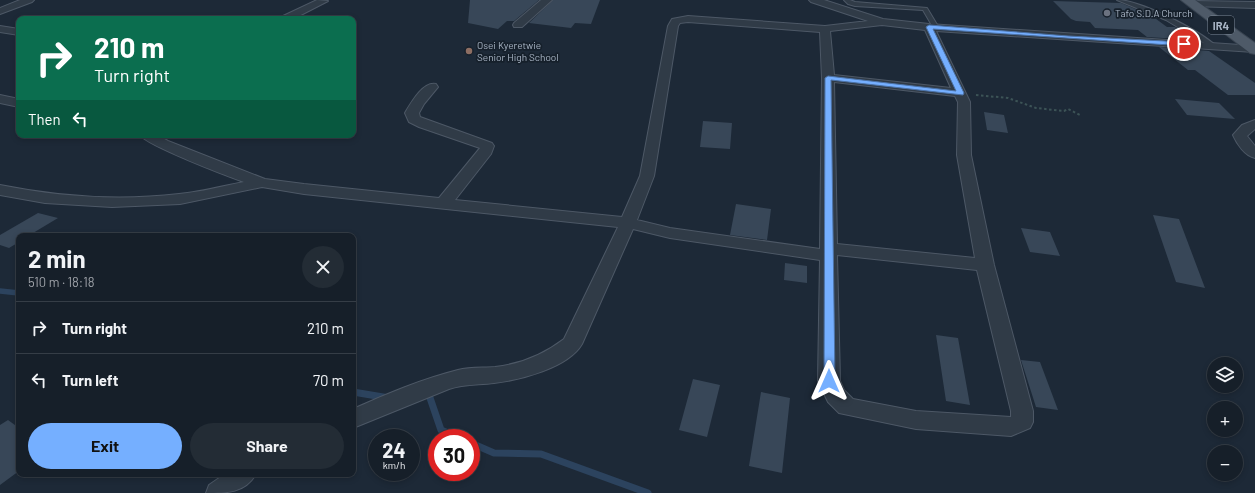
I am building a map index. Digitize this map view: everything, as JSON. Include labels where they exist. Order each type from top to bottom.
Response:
[{"type":"main road","name":"IR4","points":[[1190,2],[1253,48]]},
{"type":"street","points":[[0,11],[29,0]]},
{"type":"street","points":[[518,25],[547,0]]},
{"type":"street","points":[[814,0],[882,22],[1068,38],[1253,48]]},
{"type":"street","points":[[292,16],[323,2]]},
{"type":"street","points":[[1190,2],[1255,5]]},
{"type":"street","points":[[356,418],[399,399],[459,378],[503,374],[530,368],[557,357],[572,344],[628,223],[647,176],[673,26],[676,21],[688,19],[825,29],[882,22]]},
{"type":"street","points":[[825,29],[828,78],[829,381],[836,396],[847,408],[916,420],[1011,427],[1022,422],[1022,411],[985,265],[964,155],[964,102],[967,94],[933,27]]},
{"type":"street","points":[[0,29],[16,32]]},
{"type":"street","points":[[828,78],[967,94]]},
{"type":"street","points":[[432,87],[418,102],[412,113],[414,118],[424,124],[487,146],[486,151],[444,203]]},
{"type":"street","points":[[0,99],[16,102]]},
{"type":"street","points":[[1255,124],[1246,128],[1240,135],[1242,142],[1255,154]]},
{"type":"street","points":[[152,138],[163,144],[263,183],[304,189],[628,223],[670,233],[829,252],[985,265]]},
{"type":"street","points":[[0,190],[86,203],[127,203],[180,199],[263,183]]},
{"type":"street","points":[[218,493],[240,477]]},
{"type":"lane","points":[[847,0],[850,3],[855,4],[925,9],[933,27]]},
{"type":"lane","points":[[1120,0],[1141,6],[1187,29],[1214,46]]},
{"type":"path","points":[[967,94],[1008,98],[1036,108],[1064,111],[1068,109],[1080,115]]},
{"type":"building","points":[[470,0],[539,0],[514,21],[507,21],[498,29],[468,23]]},
{"type":"building","points":[[553,0],[600,0],[591,24],[575,23],[571,28],[529,23]]},
{"type":"building","name":"Tafo S.D.A Church","points":[[1053,1],[1121,3],[1152,16],[1167,27],[1175,27],[1196,40],[1147,37],[1138,30],[1095,28],[1090,22],[1071,19]]},
{"type":"building","points":[[1159,47],[1209,51],[1255,83],[1255,95],[1228,95],[1195,70],[1188,70]]},
{"type":"building","points":[[1175,99],[1219,103],[1235,119],[1187,115]]},
{"type":"building","points":[[984,112],[1004,115],[1008,133],[987,130]]},
{"type":"building","points":[[703,121],[732,123],[730,149],[700,147]]},
{"type":"building","points":[[736,204],[771,209],[767,240],[730,235]]},
{"type":"building","points":[[38,213],[58,218],[33,233],[16,233],[16,244],[9,248],[0,245],[0,235]]},
{"type":"building","points":[[1153,215],[1179,219],[1205,288],[1176,282]]},
{"type":"building","points":[[1021,228],[1050,232],[1060,256],[1030,252]]},
{"type":"building","points":[[785,263],[807,266],[807,283],[784,280]]},
{"type":"building","points":[[936,335],[958,338],[970,405],[946,401]]},
{"type":"building","points":[[1021,360],[1040,362],[1058,410],[1036,407]]},
{"type":"building","points":[[693,379],[720,385],[707,437],[679,430]]},
{"type":"building","points":[[761,392],[790,398],[782,473],[749,466]]},
{"type":"building","points":[[8,420],[16,426],[16,473],[0,485],[0,425]]},
{"type":"waterway","points":[[0,291],[16,293]]},
{"type":"waterway","points":[[356,392],[389,398]]},
{"type":"waterway","points":[[427,393],[428,392],[441,429]]},
{"type":"waterway","points":[[480,447],[494,453],[541,454],[648,493]]},
{"type":"place","name":"Tafo S.D.A Church","points":[[1107,13]]},
{"type":"place","name":"Osei Kyeretwie Senior High School","points":[[469,51]]},
{"type":"route","points":[[829,381],[828,78],[960,93],[929,27],[1068,38],[1184,44]]}]
